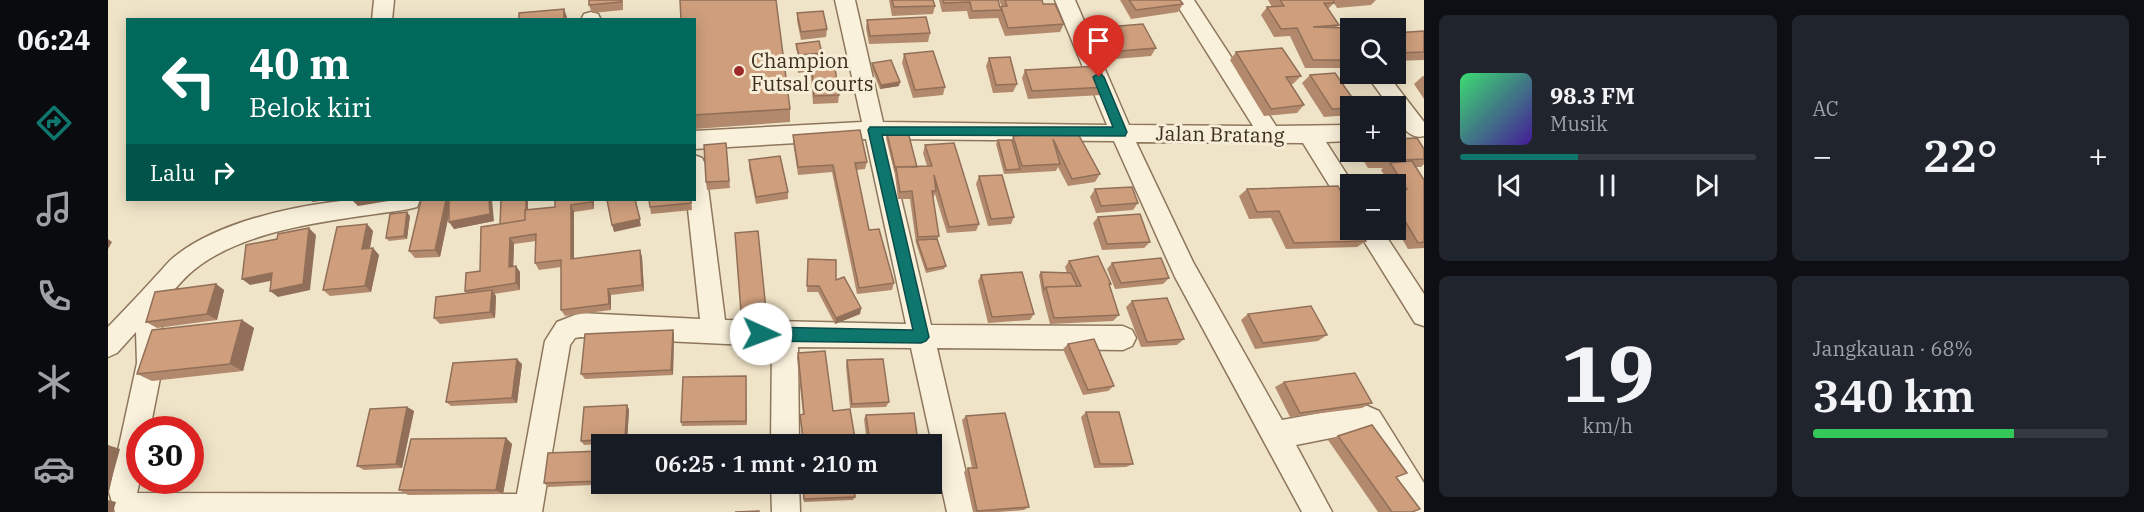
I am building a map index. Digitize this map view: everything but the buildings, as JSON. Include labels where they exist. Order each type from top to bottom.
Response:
[{"type":"street","points":[[382,18],[384,0]]},
{"type":"street","points":[[845,0],[961,512]]},
{"type":"street","points":[[1065,0],[1121,132],[1184,269],[1318,512]]},
{"type":"street","points":[[1184,0],[1270,135]]},
{"type":"street","points":[[1384,84],[1421,130]]},
{"type":"street","name":"Jalan Bratang","points":[[696,140],[874,130],[1270,135],[1340,134]]},
{"type":"street","points":[[1406,131],[1421,130]]},
{"type":"street","points":[[1310,135],[1340,183]]},
{"type":"street","points":[[696,181],[714,332]]},
{"type":"street","points":[[108,345],[185,262],[204,250],[258,227],[295,218],[403,201]]},
{"type":"street","points":[[1375,240],[1424,315]]},
{"type":"street","points":[[148,303],[150,363],[123,492],[127,507],[529,510],[558,340],[566,330],[580,326],[784,335],[1123,338]]},
{"type":"street","points":[[784,335],[785,434]]},
{"type":"street","points":[[1275,435],[1365,418],[1369,420],[1424,509]]},
{"type":"street","points":[[785,494],[786,512]]},
{"type":"place","name":"Champion Futsal courts","points":[[739,71]]},
{"type":"route","points":[[761,334],[921,337],[874,130],[1121,132],[1099,77]]}]
